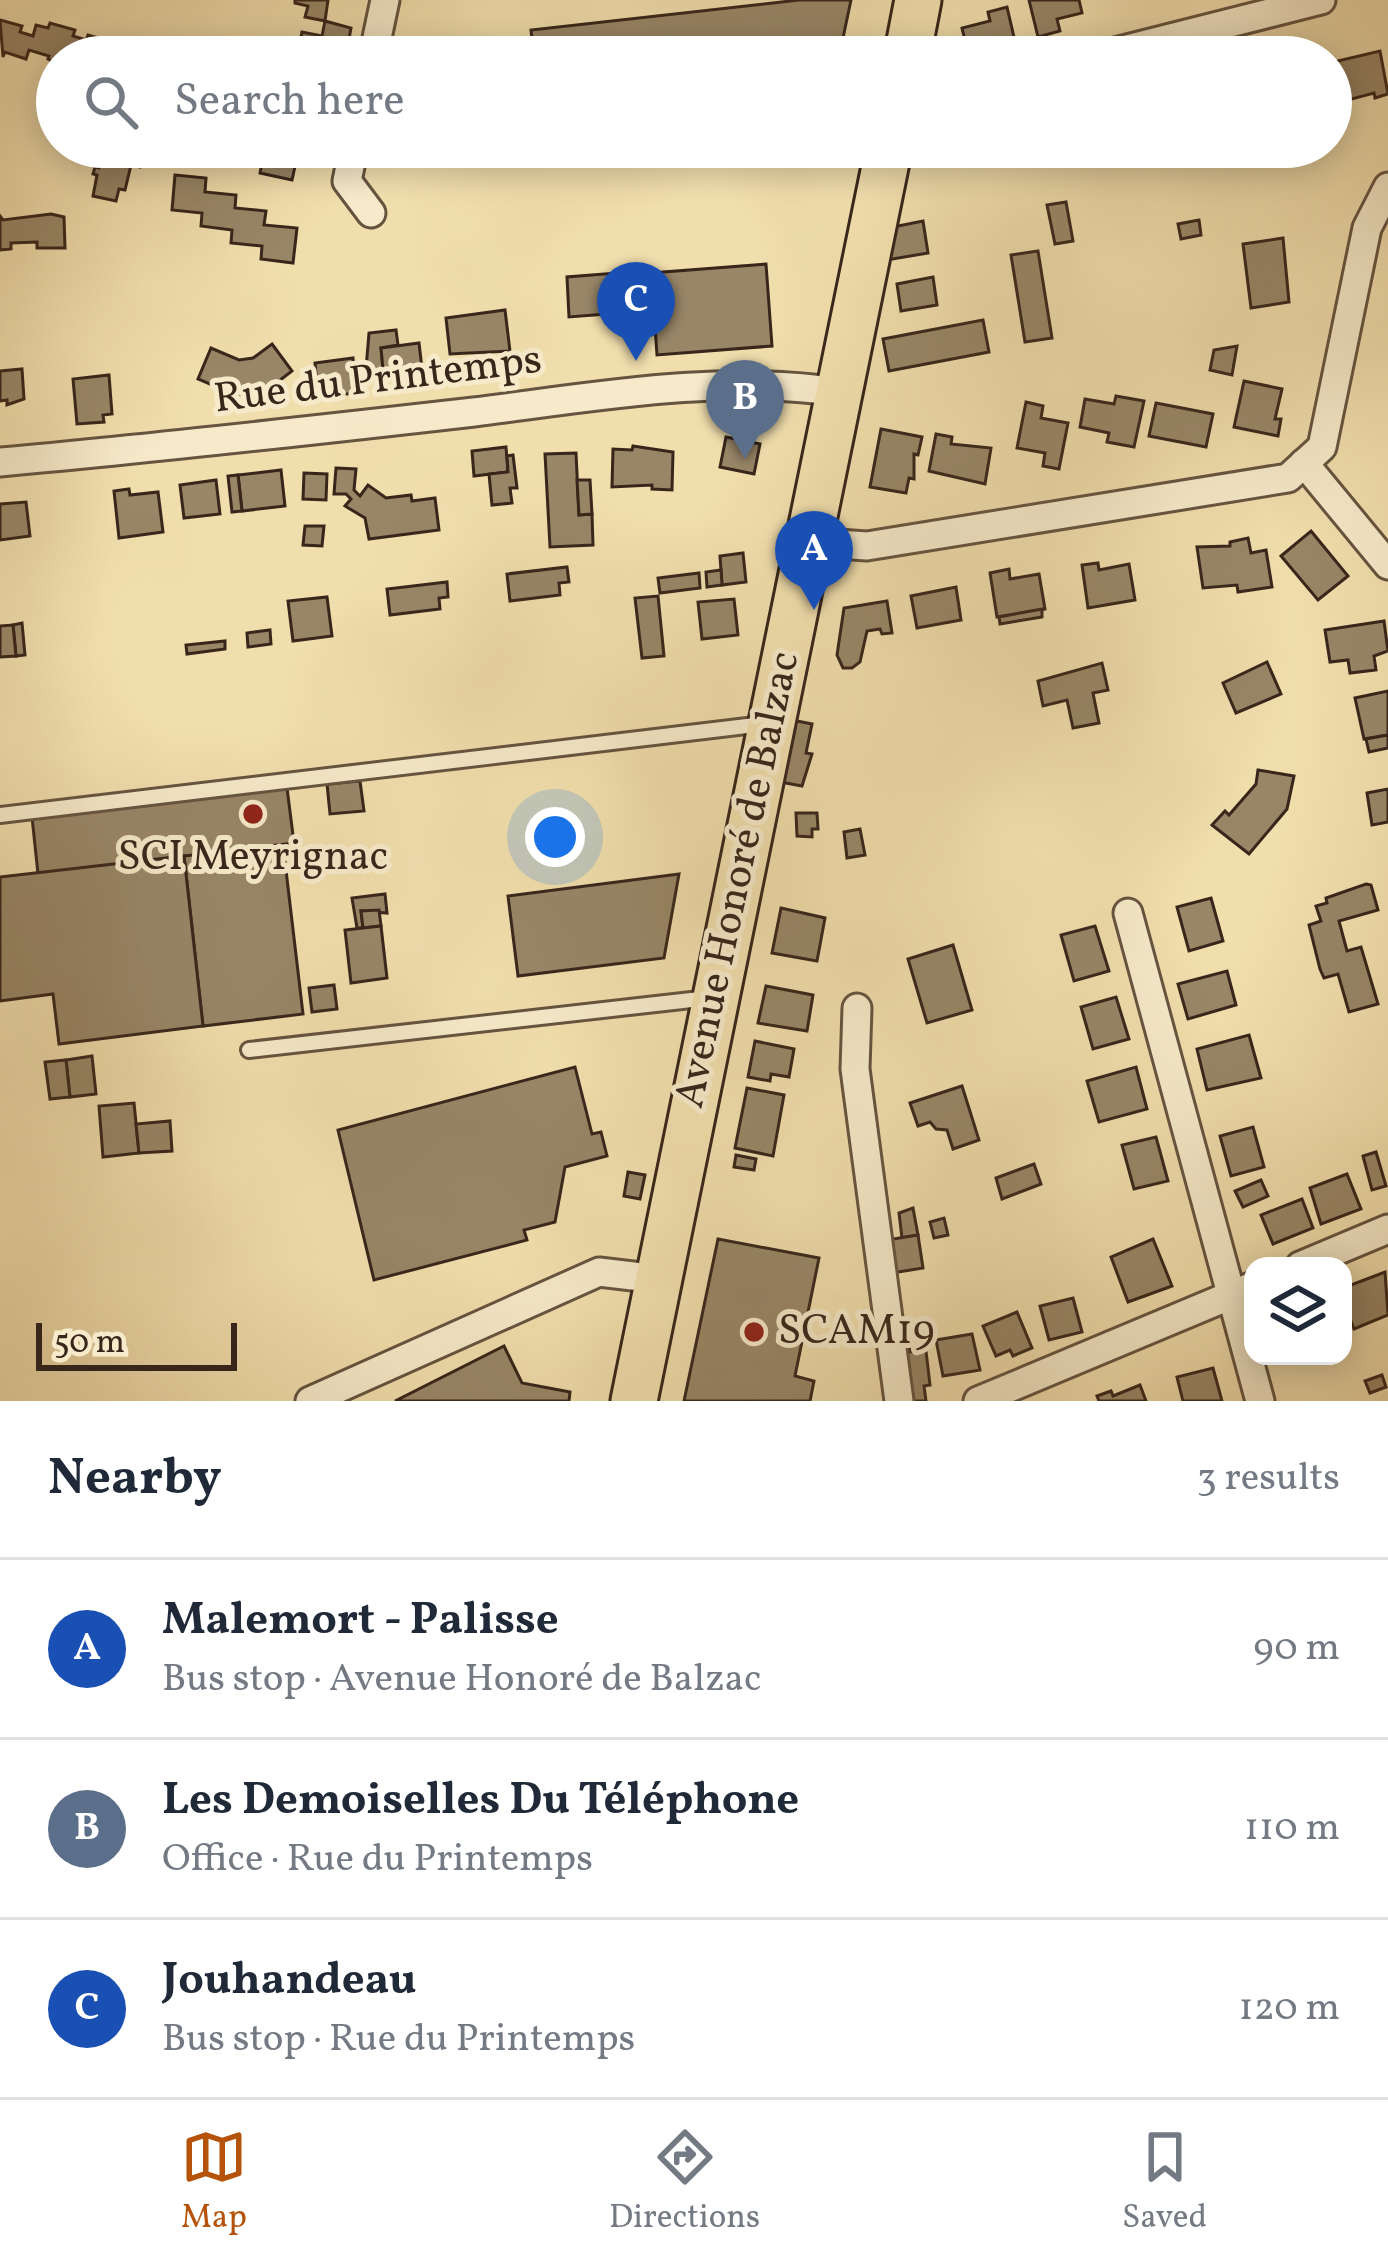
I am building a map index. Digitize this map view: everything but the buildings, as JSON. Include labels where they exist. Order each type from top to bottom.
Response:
[{"type":"main road","points":[[911,36],[918,0]]},
{"type":"main road","name":"Avenue Honoré de Balzac","points":[[634,1401],[885,168]]},
{"type":"street","points":[[377,36],[385,0]]},
{"type":"street","points":[[1178,36],[1321,0]]},
{"type":"street","points":[[350,168],[347,181],[371,213]]},
{"type":"street","points":[[808,542],[883,544],[1288,478],[1322,447],[1367,228],[1388,187]]},
{"type":"street","name":"Rue du Printemps","points":[[0,462],[182,446],[651,390],[761,385],[838,392]]},
{"type":"street","points":[[1304,463],[1388,565]]},
{"type":"street","points":[[1128,913],[1242,1290],[1260,1401]]},
{"type":"street","points":[[857,1008],[855,1069],[899,1401]]},
{"type":"street","points":[[1321,1257],[1388,1229]]},
{"type":"street","points":[[310,1401],[599,1272],[658,1279]]},
{"type":"street","points":[[978,1401],[1242,1290]]},
{"type":"lane","points":[[0,814],[771,724]]},
{"type":"lane","points":[[249,1050],[715,997]]},
{"type":"place","name":"Jouhandeau","points":[[636,361]]},
{"type":"place","name":"Les Demoiselles Du Téléphone","points":[[745,459]]},
{"type":"place","name":"Malemort - Palisse","points":[[814,610]]},
{"type":"place","name":"SCI Meyrignac","points":[[253,814]]},
{"type":"place","name":"SCAM19","points":[[754,1332]]}]
